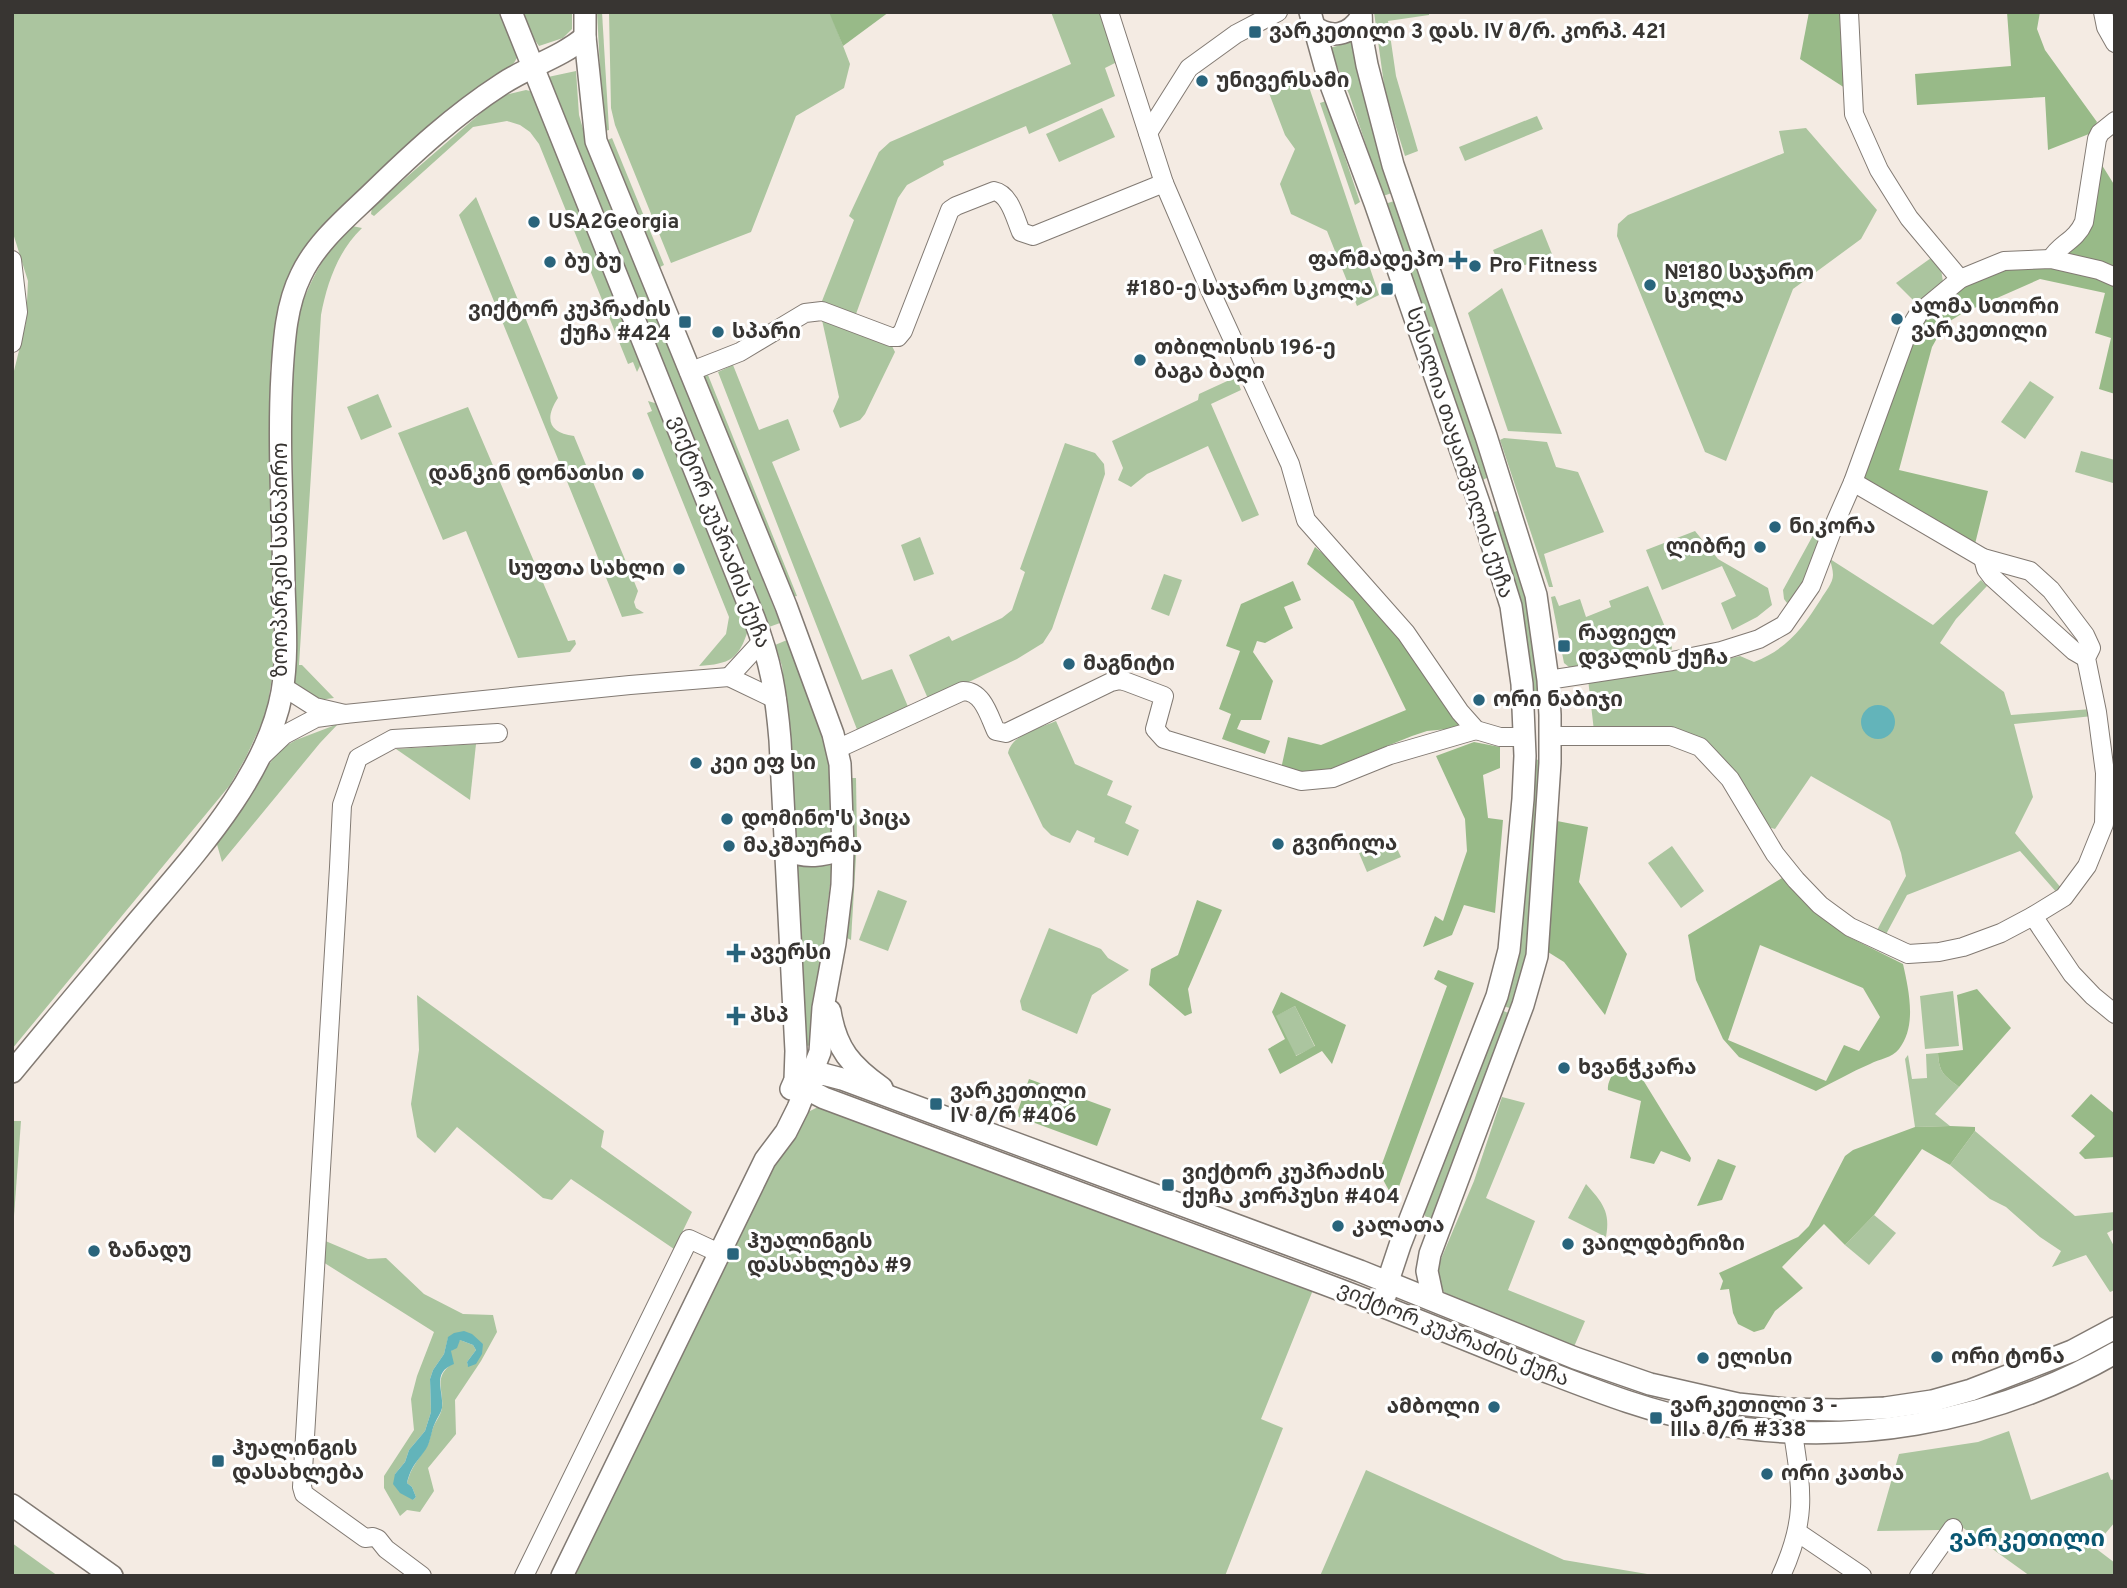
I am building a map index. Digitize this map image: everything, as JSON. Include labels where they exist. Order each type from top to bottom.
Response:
[{"type":"main road","name":"ვიქტორ კუპრაძის ქუჩა","points":[[511,12],[763,640],[777,700],[796,1051],[805,1081],[824,1098],[1384,1306],[1590,1390],[1661,1412],[1705,1422],[1793,1433],[1907,1427],[1999,1405],[2032,1393],[2115,1353]]},
{"type":"main road","name":"ვიქტორ კუპრაძის ქუჩა","points":[[585,12],[585,37],[596,141],[794,626],[837,749],[842,786],[842,885],[823,1009],[820,1052],[805,1081]]},
{"type":"main road","points":[[1311,19],[1326,34],[1342,34],[1350,30],[1362,14]]},
{"type":"main road","name":"სესილია თაყაიშვილის ქუჩა","points":[[1362,14],[1362,38],[1367,65],[1393,165],[1512,512],[1536,595],[1548,680],[1550,763],[1537,956],[1523,1005],[1428,1262],[1427,1271],[1433,1299]]},
{"type":"main road","name":"სესილია თაყაიშვილის ქუჩა","points":[[1311,19],[1328,78],[1375,203],[1484,519],[1511,606],[1522,684],[1525,746],[1509,950],[1497,996],[1388,1281],[1384,1306]]},
{"type":"main road","name":"ზოოპარკის სანაპირო","points":[[12,1072],[187,863],[262,757],[272,732],[282,686],[286,640],[280,405],[284,344],[291,303],[300,275],[318,247],[421,146],[486,94],[517,74],[563,53],[585,37]]},
{"type":"main road","points":[[1472,482],[1484,486],[1494,481],[1499,474]]},
{"type":"main road","points":[[1484,519],[1487,508],[1495,502],[1501,501],[1512,512]]},
{"type":"main road","points":[[763,640],[794,626]]},
{"type":"main road","points":[[1525,746],[1551,736]]},
{"type":"main road","points":[[1525,746],[1532,751],[1544,753],[1550,763]]},
{"type":"main road","points":[[786,850],[815,856],[843,849]]},
{"type":"main road","points":[[827,991],[835,1034],[843,1052],[862,1073],[905,1104]]},
{"type":"main road","name":"ვიქტორ კუპრაძის ქუჩა","points":[[805,1081],[823,1074],[842,1079],[1388,1281],[1562,1353],[1650,1384],[1738,1404],[1786,1409],[1839,1410],[1885,1408],[1932,1401],[1982,1386],[2085,1345],[2115,1328]]},
{"type":"main road","points":[[562,1576],[765,1160],[786,1132],[805,1081]]},
{"type":"main road","points":[[1413,1212],[1418,1222],[1423,1225],[1434,1227],[1441,1224]]},
{"type":"main road","points":[[2085,1345],[2096,1364]]},
{"type":"main road","points":[[1549,1373],[1562,1353]]},
{"type":"main road","points":[[12,1505],[112,1576]]},
{"type":"street","points":[[1109,12],[1164,183],[1290,464],[1306,520],[1406,633],[1460,712],[1476,730],[1525,746]]},
{"type":"street","points":[[1148,133],[1188,68],[1236,34],[1278,12]]},
{"type":"street","points":[[1849,12],[1853,110],[1879,170],[1909,218],[1960,279]]},
{"type":"street","points":[[2103,12],[2106,27],[2115,43]]},
{"type":"street","points":[[2052,259],[2054,253],[2080,233],[2097,139],[2100,133],[2115,121]]},
{"type":"street","points":[[690,372],[740,352],[805,313],[814,311],[822,311],[891,337],[898,337],[903,331],[950,210],[981,196],[994,191],[1002,193],[1021,232],[1033,236],[1164,183]]},
{"type":"street","points":[[1548,680],[1721,651],[1759,639],[1784,625],[1811,586],[1909,331],[1919,313],[1960,279],[2004,261],[2052,259],[2099,270],[2115,278]]},
{"type":"street","points":[[12,260],[18,312],[12,343]]},
{"type":"street","points":[[1551,736],[1671,736],[1700,747],[1730,779],[1775,854],[1820,905],[1850,927],[1908,954],[1963,947],[2001,933],[2064,897],[2087,866],[2104,824],[2105,773],[2086,658],[2091,648],[2085,635],[2051,590],[2030,572],[1983,558],[1853,482]]},
{"type":"street","points":[[1983,558],[1992,577],[2067,645],[2086,658]]},
{"type":"street","points":[[729,677],[763,640]]},
{"type":"street","points":[[262,757],[284,734],[316,718],[345,714],[729,677],[777,700]]},
{"type":"street","points":[[837,749],[963,691],[974,692],[980,698],[996,731],[1006,733],[1120,680],[1164,696],[1155,729],[1164,739],[1301,781],[1333,778],[1390,755],[1476,730]]},
{"type":"street","points":[[282,686],[315,707],[345,714]]},
{"type":"street","points":[[422,1576],[381,1557],[378,1539],[373,1537],[361,1544],[304,1494],[302,1488],[342,805],[358,758],[393,739],[498,733]]},
{"type":"street","points":[[2033,916],[2072,974],[2115,1014]]},
{"type":"street","points":[[524,1576],[689,1239],[719,1253]]},
{"type":"street","points":[[1782,1575],[1797,1532],[1802,1502],[1793,1433]]},
{"type":"street","points":[[1919,1576],[1953,1528]]},
{"type":"street","points":[[1797,1532],[1862,1576]]},
{"type":"green space","points":[[12,12],[499,12],[518,56],[514,63],[398,155],[317,233],[302,252],[284,295],[270,371],[274,666],[266,714],[230,785],[12,1049],[12,379],[26,322],[28,281],[12,230]]},
{"type":"green space","points":[[521,12],[572,12],[572,29],[563,38],[539,46],[529,32]]},
{"type":"green space","points":[[597,12],[602,12],[609,130],[605,131],[603,126]]},
{"type":"green space","points":[[609,12],[830,12],[850,64],[844,88],[796,116],[751,232],[671,263],[615,125],[611,108]]},
{"type":"green space","points":[[829,12],[889,12],[843,46]]},
{"type":"green space","points":[[1051,12],[1100,12],[1119,61],[1105,68],[1115,96],[1029,134],[1026,126],[943,161],[944,165],[907,185],[898,198],[856,314],[822,301],[854,220],[849,216],[879,152],[890,142],[1071,64]]},
{"type":"green space","points":[[1374,12],[1429,12],[1429,15],[1388,21],[1396,76],[1418,151],[1405,156],[1385,92]]},
{"type":"green space","points":[[1809,12],[1845,12],[1845,88],[1800,59]]},
{"type":"green space","points":[[2007,12],[2040,12],[2037,29],[2045,50],[2097,122],[2089,134],[2048,150],[2045,97],[1917,105],[1915,74],[2011,66]]},
{"type":"green space","points":[[1355,38],[1368,110],[1395,192],[1383,196],[1349,94],[1329,48]]},
{"type":"green space","points":[[576,71],[579,115],[586,139],[780,623],[769,627],[548,77]]},
{"type":"green space","points":[[1306,78],[1379,295],[1357,306],[1327,231],[1291,214],[1280,184],[1295,149],[1285,135],[1269,93]]},
{"type":"green space","points":[[526,90],[533,95],[641,364],[637,372],[633,362],[628,364],[539,144],[530,132],[520,125],[507,121],[473,127],[374,216],[371,214],[372,207],[497,99]]},
{"type":"green space","points":[[1326,101],[1360,202],[1355,205],[1320,103]]},
{"type":"green space","points":[[1102,108],[1115,137],[1059,162],[1046,134]]},
{"type":"green space","points":[[1537,116],[1543,129],[1465,161],[1459,147]]},
{"type":"green space","points":[[1806,128],[1877,210],[1861,239],[1793,289],[1726,461],[1705,452],[1617,236],[1618,224],[1628,215],[1784,153],[1779,131]]},
{"type":"green space","points":[[612,138],[664,265],[660,267],[608,140]]},
{"type":"green space","points":[[2100,162],[2115,186],[2115,270],[2066,252]]},
{"type":"green space","points":[[476,197],[558,398],[551,412],[551,424],[559,432],[574,436],[638,591],[634,602],[636,608],[644,613],[622,617],[459,215]]},
{"type":"green space","points":[[1397,200],[1489,477],[1480,481],[1385,204]]},
{"type":"green space","points":[[352,226],[362,228],[340,257],[321,315],[299,665],[334,698],[319,700],[295,685],[292,348],[303,300],[325,258]]},
{"type":"green space","points":[[1542,229],[1552,254],[1503,274],[1493,250]]},
{"type":"green space","points":[[1931,258],[1941,269],[1943,282],[1917,304],[1896,283]]},
{"type":"green space","points":[[2038,265],[2091,274],[2115,285],[2115,394],[2099,389],[2111,338],[2095,333],[2105,293],[2040,279],[1963,313],[1945,324],[1932,347],[1899,470],[1988,491],[1975,544],[1862,481],[1915,331],[1930,311],[1964,287],[2010,267]]},
{"type":"green space","points":[[1502,288],[1562,434],[1508,431],[1468,313]]},
{"type":"green space","points":[[822,320],[892,346],[895,352],[865,414],[860,420],[840,428],[833,411],[839,397]]},
{"type":"green space","points":[[733,365],[759,430],[788,419],[800,450],[772,462],[862,680],[892,669],[909,709],[858,732],[718,372]]},
{"type":"green space","points":[[708,375],[797,596],[792,597],[703,377]]},
{"type":"green space","points":[[1236,377],[1241,390],[1211,404],[1259,515],[1242,522],[1208,446],[1147,474],[1131,487],[1118,480],[1123,468],[1112,441],[1198,400],[1199,394]]},
{"type":"green space","points":[[2030,381],[2054,397],[2025,439],[2001,422]]},
{"type":"green space","points":[[378,394],[392,427],[361,440],[347,407]]},
{"type":"green space","points":[[648,401],[658,404],[748,630],[737,654],[718,664],[699,666],[726,634],[729,617],[647,413],[652,411]]},
{"type":"green space","points":[[468,407],[568,641],[575,640],[576,644],[570,652],[518,658],[466,531],[443,540],[398,433]]},
{"type":"green space","points":[[1504,438],[1547,442],[1556,467],[1578,472],[1604,532],[1544,554],[1553,587],[1549,587],[1500,440]]},
{"type":"green space","points":[[1065,443],[1095,453],[1104,464],[1105,474],[1052,629],[1043,643],[1017,659],[929,701],[909,655],[949,636],[952,641],[1002,618],[1012,610],[1025,572],[1020,569]]},
{"type":"green space","points":[[2081,451],[2115,460],[2113,483],[2075,472]]},
{"type":"green space","points":[[1501,512],[1523,582],[1540,693],[1531,693],[1492,513]]},
{"type":"green space","points":[[1817,528],[1822,534],[1805,582],[1787,603],[1783,590]]},
{"type":"green space","points":[[1695,531],[1718,559],[1768,588],[1772,605],[1757,617],[1732,630],[1721,603],[1736,596],[1722,566],[1662,590],[1646,550]]},
{"type":"green space","points":[[920,537],[934,574],[914,581],[901,545]]},
{"type":"green space","points":[[1315,547],[1376,600],[1462,724],[1458,728],[1427,731],[1325,771],[1306,773],[1281,769],[1288,737],[1321,745],[1406,710],[1353,601],[1307,564]]},
{"type":"green space","points":[[1830,559],[1933,625],[1981,580],[1987,586],[1956,619],[1940,643],[2004,692],[2011,715],[2092,709],[2093,716],[2014,724],[2033,797],[2015,833],[2062,889],[2058,894],[2020,851],[1907,895],[1884,938],[1875,934],[1906,876],[1890,821],[1811,776],[1775,829],[1768,827],[1726,763],[1698,737],[1661,731],[1594,731],[1588,679],[1699,666],[1740,656],[1754,662],[1766,657],[1793,637],[1814,610],[1832,581]]},
{"type":"green space","points":[[1164,574],[1182,580],[1169,616],[1151,609]]},
{"type":"green space","points":[[1293,581],[1301,600],[1284,607],[1293,628],[1265,643],[1257,641],[1253,652],[1273,681],[1261,720],[1241,720],[1237,729],[1270,741],[1265,754],[1222,739],[1231,714],[1219,709],[1240,651],[1226,646],[1241,604]]},
{"type":"green space","points":[[1648,586],[1670,639],[1670,653],[1569,667],[1564,663],[1551,597],[1555,596],[1559,606],[1580,599],[1586,617],[1611,607],[1609,601]]},
{"type":"green space","points":[[787,640],[828,750],[836,786],[834,842],[823,847],[796,845],[782,666],[775,645]]},
{"type":"green space","points":[[1056,721],[1075,764],[1113,781],[1107,795],[1132,806],[1125,823],[1139,830],[1128,856],[1094,842],[1095,838],[1077,830],[1070,843],[1051,835],[1043,827],[1008,753],[1021,736]]},
{"type":"green space","points":[[338,724],[222,862],[216,841],[279,750],[296,740]]},
{"type":"green space","points":[[1474,742],[1500,747],[1500,768],[1483,775],[1488,818],[1503,820],[1495,913],[1464,905],[1452,935],[1423,947],[1435,916],[1443,921],[1467,851],[1465,819],[1436,756]]},
{"type":"green space","points":[[476,744],[470,800],[396,749]]},
{"type":"green space","points":[[1534,758],[1540,761],[1530,956],[1513,1009],[1503,1006],[1518,960]]},
{"type":"green space","points":[[850,778],[856,778],[857,840],[851,940],[845,937]]},
{"type":"green space","points":[[1557,821],[1588,827],[1579,882],[1627,954],[1605,1015],[1564,962],[1548,952]]},
{"type":"green space","points":[[1392,838],[1401,857],[1367,872],[1359,853]]},
{"type":"green space","points":[[1672,846],[1704,891],[1681,908],[1648,863]]},
{"type":"green space","points":[[833,860],[821,960],[815,1045],[805,1046],[793,861]]},
{"type":"green space","points":[[1782,878],[1814,911],[1847,936],[1903,964],[1910,1008],[1905,1040],[1893,1054],[1816,1091],[1739,1057],[1723,1039],[1696,980],[1688,935]],"holes":[[[1760,945],[1863,988],[1880,1017],[1859,1051],[1844,1045],[1826,1081],[1728,1040]]]},
{"type":"green space","points":[[878,890],[907,901],[888,951],[859,940]]},
{"type":"green space","points":[[1197,900],[1222,910],[1188,989],[1192,1013],[1185,1016],[1149,985],[1151,969],[1178,955]]},
{"type":"green space","points":[[1049,928],[1101,949],[1108,958],[1129,970],[1092,995],[1077,1034],[1022,1010],[1020,1001]]},
{"type":"green space","points":[[1438,970],[1474,983],[1394,1200],[1379,1172],[1447,986],[1434,979]]},
{"type":"green space","points":[[1977,989],[2011,1028],[1959,1087],[1943,1073],[1938,1053],[1963,1050],[1957,995]]},
{"type":"green space","points":[[1953,991],[1959,1046],[1925,1049],[1920,996]]},
{"type":"green space","points":[[1281,992],[1346,1025],[1332,1064],[1322,1051],[1280,1074],[1268,1049],[1285,1039],[1272,1012]],"holes":[[[1295,1006],[1315,1046],[1296,1056],[1276,1016]]]},
{"type":"green space","points":[[417,995],[604,1131],[601,1147],[692,1212],[674,1249],[571,1179],[552,1200],[543,1198],[457,1127],[435,1153],[417,1137],[411,1104],[419,1050]]},
{"type":"green space","points":[[1295,1006],[1315,1047],[1295,1056],[1275,1016]]},
{"type":"green space","points":[[1501,1010],[1511,1014],[1434,1218],[1429,1218],[1424,1211]]},
{"type":"green space","points":[[1938,1053],[1943,1073],[1959,1087],[1935,1114],[1950,1126],[1915,1127],[1905,1059],[1908,1055],[1912,1079],[1927,1078],[1926,1054]]},
{"type":"green space","points":[[1627,1060],[1632,1062],[1691,1158],[1690,1162],[1661,1151],[1654,1164],[1630,1158],[1641,1101],[1608,1090],[1614,1073]]},
{"type":"green space","points":[[1029,1079],[1111,1109],[1097,1146],[1016,1116]]},
{"type":"green space","points":[[2091,1094],[2115,1114],[2115,1157],[2085,1159],[2079,1153],[2095,1136],[2071,1116]]},
{"type":"green space","points":[[1502,1097],[1525,1103],[1486,1198],[1535,1221],[1508,1290],[1585,1321],[1573,1349],[1445,1293],[1438,1285],[1438,1266],[1474,1181]]},
{"type":"green space","points":[[818,1107],[1313,1290],[1261,1419],[1283,1428],[1225,1576],[574,1576],[784,1144],[802,1115]]},
{"type":"green space","points":[[12,1121],[21,1121],[12,1243]]},
{"type":"green space","points":[[1915,1127],[1975,1127],[1975,1131],[1950,1165],[1922,1149],[1874,1215],[1845,1245],[1824,1224],[1782,1267],[1803,1288],[1775,1311],[1764,1329],[1754,1332],[1738,1324],[1733,1313],[1729,1289],[1720,1290],[1723,1281],[1719,1273],[1798,1237],[1809,1226],[1845,1156],[1853,1150]]},
{"type":"green space","points":[[1975,1131],[2075,1216],[2115,1212],[2115,1229],[2107,1233],[2115,1248],[2115,1290],[2110,1292],[2086,1255],[2052,1267],[2061,1251],[2040,1237],[2006,1207],[1990,1199],[1950,1165]]},
{"type":"green space","points":[[1718,1159],[1736,1166],[1722,1200],[1697,1206]]},
{"type":"green space","points":[[1586,1184],[1604,1208],[1606,1237],[1568,1218]]},
{"type":"green space","points":[[1874,1215],[1896,1233],[1869,1265],[1845,1245]]},
{"type":"green space","points":[[316,1237],[368,1259],[386,1258],[424,1294],[463,1314],[493,1315],[497,1332],[455,1400],[456,1434],[428,1468],[434,1491],[420,1512],[407,1510],[400,1516],[384,1488],[384,1476],[414,1430],[411,1399],[434,1332],[315,1257]],"holes":[[[448,1338],[460,1340],[451,1351],[449,1366],[441,1381],[441,1411],[428,1444],[412,1469],[407,1483],[416,1497],[413,1500],[395,1474],[405,1462],[409,1450],[425,1431],[431,1412],[430,1379],[444,1354]],[[460,1340],[483,1344],[468,1366],[467,1362],[476,1350],[473,1345]]]},
{"type":"green space","points":[[2009,1431],[2031,1500],[2108,1472],[2111,1480],[2115,1479],[2115,1522],[2094,1547],[2115,1563],[2115,1576],[2030,1576],[1955,1522],[1940,1530],[1877,1531],[1899,1454],[1978,1442]]},
{"type":"green space","points":[[1366,1470],[1564,1560],[1659,1576],[1320,1576]]},
{"type":"green space","points":[[12,1543],[58,1576],[12,1576]]},
{"type":"water","points":[[1878,705],[1890,710],[1895,722],[1890,734],[1878,739],[1866,734],[1861,722],[1866,710]]},
{"type":"water","points":[[464,1331],[483,1344],[482,1354],[476,1364],[468,1367],[467,1362],[476,1350],[473,1345],[460,1340],[457,1348],[451,1351],[454,1364],[443,1372],[441,1377],[441,1410],[428,1446],[412,1468],[407,1483],[416,1497],[413,1500],[400,1493],[393,1484],[395,1474],[405,1462],[409,1450],[425,1431],[431,1412],[430,1379],[444,1354],[448,1337]]},
{"type":"place","name":"ვარკეთილი 3 დას. IV მ/რ. კორპ. 421","points":[[1255,32]]},
{"type":"place","name":"უნივერსამი","points":[[1202,81]]},
{"type":"place","name":"USA2Georgia","points":[[534,222]]},
{"type":"place","name":"ფარმადეპო","points":[[1458,260]]},
{"type":"place","name":"ბუ ბუ","points":[[550,262]]},
{"type":"place","name":"Pro Fitness","points":[[1475,266]]},
{"type":"place","name":"№180 საჯარო სკოლა","points":[[1650,285]]},
{"type":"place","name":"#180-ე საჯარო სკოლა","points":[[1387,289]]},
{"type":"place","name":"ალმა სთორი ვარკეთილი","points":[[1897,319]]},
{"type":"place","name":"ვიქტორ კუპრაძის ქუჩა #424","points":[[685,322]]},
{"type":"place","name":"სპარი","points":[[718,332]]},
{"type":"place","name":"თბილისის 196-ე ბაგა ბაღი","points":[[1140,360]]},
{"type":"place","name":"დანკინ დონათსი","points":[[638,474]]},
{"type":"place","name":"ნიკორა","points":[[1775,527]]},
{"type":"place","name":"ლიბრე","points":[[1760,547]]},
{"type":"place","name":"სუფთა სახლი","points":[[679,569]]},
{"type":"place","name":"რაფიელ დვალის ქუჩა","points":[[1564,646]]},
{"type":"place","name":"მაგნიტი","points":[[1069,664]]},
{"type":"place","name":"ორი ნაბიჯი","points":[[1479,700]]},
{"type":"place","name":"კეი ეფ სი","points":[[696,763]]},
{"type":"place","name":"დომინო'ს პიცა","points":[[727,819]]},
{"type":"place","name":"გვირილა","points":[[1278,844]]},
{"type":"place","name":"მაკშაურმა","points":[[729,846]]},
{"type":"place","name":"ავერსი","points":[[736,953]]},
{"type":"place","name":"პსპ","points":[[736,1016]]},
{"type":"place","name":"ხვანჭკარა","points":[[1564,1068]]},
{"type":"place","name":"ვარკეთილი IV მ/რ #406","points":[[936,1104]]},
{"type":"place","name":"ვიქტორ კუპრაძის ქუჩა კორპუსი #404","points":[[1168,1185]]},
{"type":"place","name":"კალათა","points":[[1338,1226]]},
{"type":"place","name":"ვაილდბერიზი","points":[[1568,1244]]},
{"type":"place","name":"ზანადუ","points":[[94,1251]]},
{"type":"place","name":"ჰუალინგის დასახლება #9","points":[[733,1254]]},
{"type":"place","name":"ორი ტონა","points":[[1937,1357]]},
{"type":"place","name":"ელისი","points":[[1703,1358]]},
{"type":"place","name":"ამბოლი","points":[[1494,1407]]},
{"type":"place","name":"ვარკეთილი 3 - IIIა მ/რ #338","points":[[1656,1418]]},
{"type":"place","name":"ჰუალინგის დასახლება","points":[[218,1461]]},
{"type":"place","name":"ორი კათხა","points":[[1767,1474]]},
{"type":"district","name":"ვარკეთილი","points":[[2027,1540]]}]
